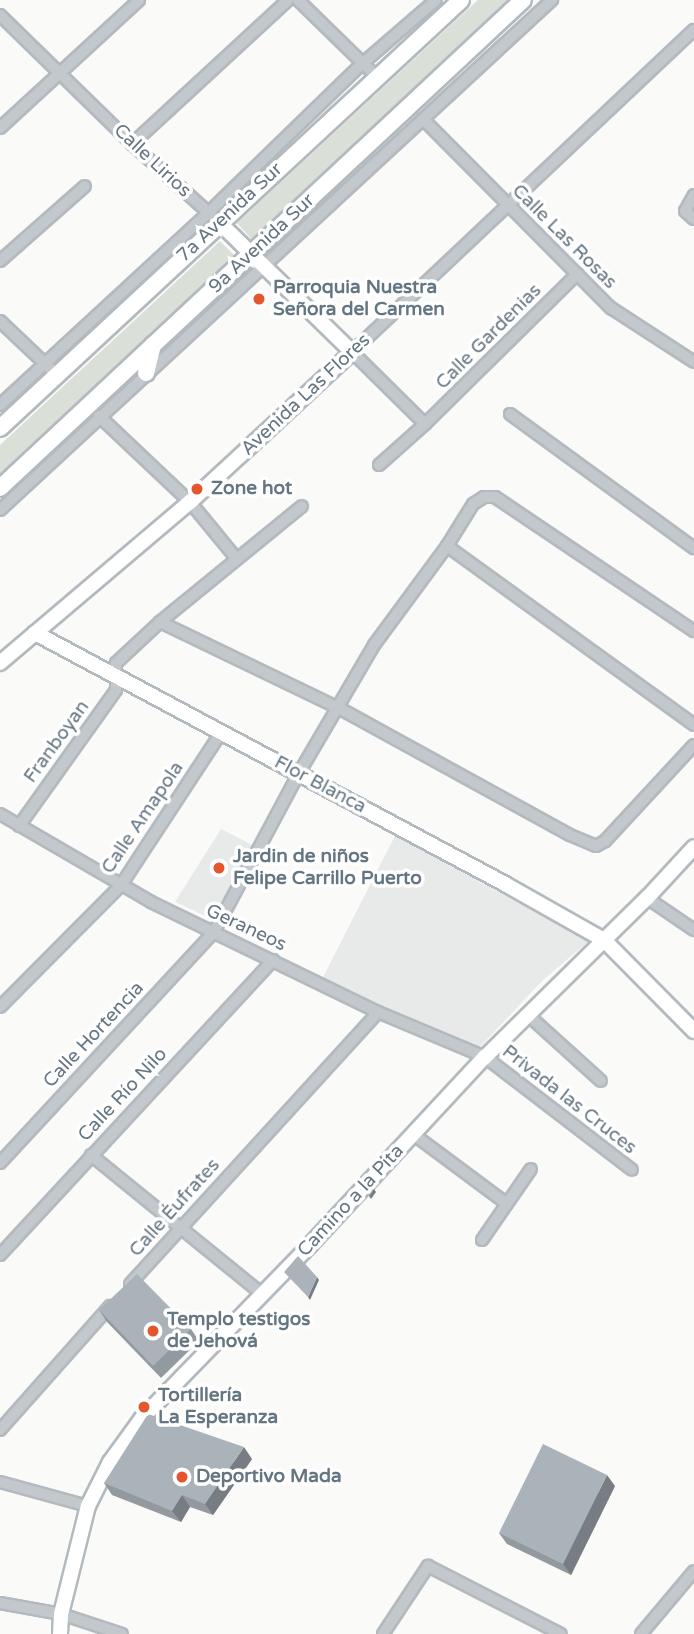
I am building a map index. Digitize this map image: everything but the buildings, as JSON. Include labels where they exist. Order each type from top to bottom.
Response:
[{"type":"main road","name":"7a Avenida Sur","points":[[0,428],[214,218],[377,78],[461,0]]},
{"type":"main road","name":"9a Avenida Sur","points":[[0,488],[153,345],[258,260],[523,0]]},
{"type":"main road","points":[[146,373],[153,345]]},
{"type":"street","points":[[0,128],[139,0]]},
{"type":"street","points":[[132,144],[288,0]]},
{"type":"street","points":[[298,0],[377,78]]},
{"type":"street","points":[[0,405],[214,218],[363,63],[436,0]]},
{"type":"street","points":[[0,510],[146,373],[258,260],[424,119],[552,0]]},
{"type":"street","name":"Calle Lirios","points":[[0,15],[132,144],[258,260],[425,424]]},
{"type":"street","name":"Avenida Las Flores","points":[[0,663],[190,502],[510,206],[694,30]]},
{"type":"street","name":"Calle Las Rosas","points":[[424,119],[611,308],[694,362]]},
{"type":"street","points":[[0,261],[85,186]]},
{"type":"street","points":[[694,195],[685,211],[694,219]]},
{"type":"street","name":"Calle Gardenias","points":[[379,465],[425,424],[577,274]]},
{"type":"street","points":[[0,321],[57,375]]},
{"type":"street","points":[[510,414],[694,548]]},
{"type":"street","points":[[99,416],[190,502],[236,558]]},
{"type":"street","name":"Calle Hortencia","points":[[0,1163],[214,932],[299,773],[374,645],[447,546],[473,505],[484,497],[495,497],[694,631]]},
{"type":"street","name":"Franboyan","points":[[19,826],[116,690],[116,663],[160,622],[302,506]]},
{"type":"street","points":[[447,546],[694,725]]},
{"type":"street","points":[[160,622],[337,707],[577,839],[596,846],[605,841],[694,745]]},
{"type":"street","name":"Flor Blanca","points":[[35,633],[220,734],[299,773],[604,940],[694,1031]]},
{"type":"street","name":"Calle Amapola","points":[[0,1007],[121,885],[220,734]]},
{"type":"street","name":"Geraneos","points":[[0,814],[121,885],[214,932],[378,1012],[485,1057]]},
{"type":"street","name":"Camino a la Pita","points":[[60,1634],[61,1614],[88,1506],[110,1462],[142,1418],[485,1057],[647,898],[694,847]]},
{"type":"street","points":[[647,898],[694,930]]},
{"type":"street","name":"Calle Río Nilo","points":[[0,1255],[273,960]]},
{"type":"street","name":"Calle Éufrates","points":[[0,1430],[181,1226],[378,1012]]},
{"type":"street","points":[[528,1015],[601,1081]]},
{"type":"street","name":"Privada las Cruces","points":[[485,1057],[632,1170]]},
{"type":"street","points":[[413,1134],[506,1203]]},
{"type":"street","points":[[91,1155],[262,1294]]},
{"type":"street","points":[[482,1240],[531,1169]]},
{"type":"street","points":[[0,1482],[88,1506]]},
{"type":"street","points":[[383,1634],[428,1566],[561,1634]]},
{"type":"street","points":[[641,1634],[694,1571]]},
{"type":"street","points":[[0,1603],[61,1614],[122,1634]]},
{"type":"shaded area","points":[[478,0],[514,0],[254,242],[237,223]]},
{"type":"shaded area","points":[[220,241],[237,258],[0,479],[0,445]]},
{"type":"shaded area","name":"Jardin de niños Felipe Carrillo Puerto","points":[[221,829],[254,846],[214,915],[208,917],[175,902]]},
{"type":"shaded area","points":[[395,836],[589,941],[543,980],[479,1048],[322,979]]},
{"type":"place","name":"Parroquia Nuestra Señora del Carmen","points":[[259,299]]},
{"type":"place","name":"Zone hot","points":[[197,489]]},
{"type":"place","name":"Jardin de niños Felipe Carrillo Puerto","points":[[219,868]]},
{"type":"place","name":"Templo testigos de Jehová","points":[[153,1331]]},
{"type":"place","name":"Tortillería La Esperanza","points":[[144,1407]]},
{"type":"place","name":"Deportivo Mada","points":[[182,1477]]}]
